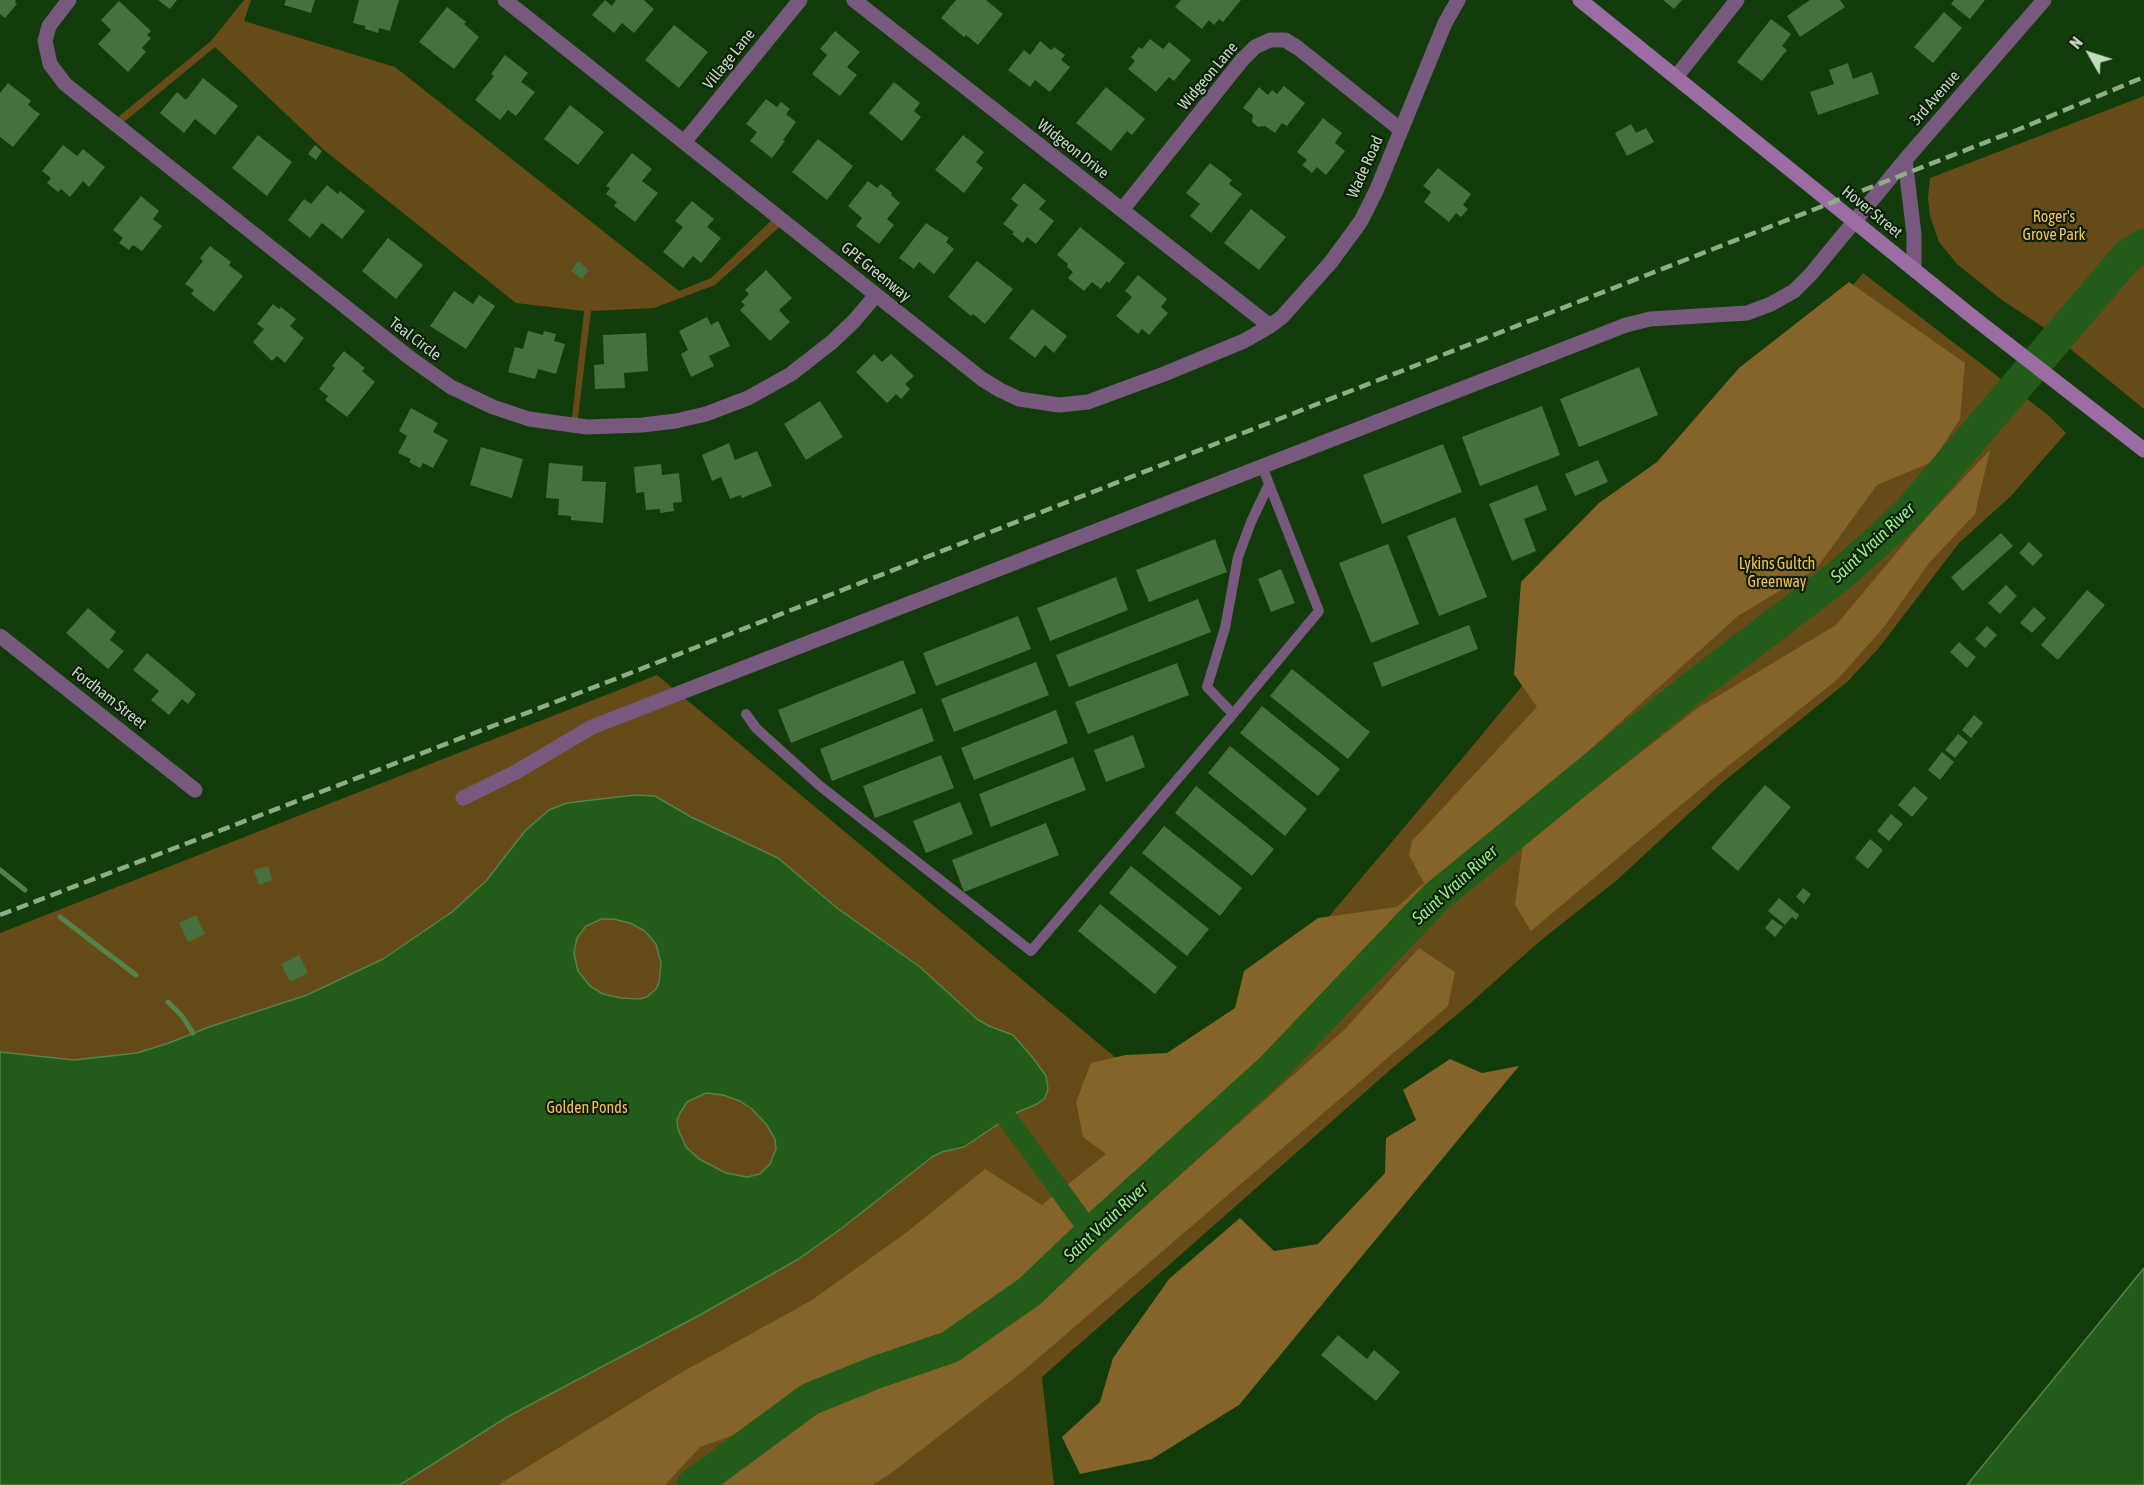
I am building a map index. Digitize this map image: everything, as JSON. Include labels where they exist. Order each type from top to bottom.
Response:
[{"type":"main road","name":"Hover Street","points":[[1580,0],[1974,318],[2144,450]]},
{"type":"street","name":"Teal Circle","points":[[69,0],[49,26],[45,41],[50,64],[64,84],[410,358],[451,387],[493,407],[529,418],[588,427],[642,425],[676,421],[706,414],[748,398],[791,374],[832,342],[876,295]]},
{"type":"street","name":"GPE Greenway","points":[[505,0],[994,387],[1019,399],[1052,405],[1074,405],[1118,392],[1218,353],[1270,326]]},
{"type":"street","name":"Village Lane","points":[[685,141],[800,0]]},
{"type":"street","name":"Widgeon Drive","points":[[854,0],[1270,326]]},
{"type":"street","name":"Wade Road","points":[[1270,326],[1296,302],[1351,236],[1369,206],[1442,29],[1458,0]]},
{"type":"street","points":[[1676,77],[1737,0]]},
{"type":"street","name":"3rd Avenue","points":[[463,798],[516,772],[592,727],[1626,325],[1650,319],[1748,313],[1785,297],[1804,282],[1905,160],[2043,0]]},
{"type":"street","name":"Widgeon Lane","points":[[1122,210],[1242,60],[1252,49],[1267,41],[1281,39],[1291,44],[1401,130]]},
{"type":"street","points":[[1905,160],[1914,234],[1914,269]]},
{"type":"street","name":"Fordham Street","points":[[0,636],[195,790]]},
{"type":"lane","points":[[746,714],[756,728],[820,786],[1031,951],[1319,611],[1262,466]]},
{"type":"lane","points":[[1233,714],[1207,687],[1225,628],[1238,557],[1269,484]]},
{"type":"green space","points":[[244,0],[251,0],[244,21],[395,67],[679,291],[711,278],[777,215],[785,222],[715,285],[654,308],[591,311],[577,426],[571,426],[584,311],[516,303],[324,150],[215,47],[118,127],[112,122],[211,41]]},
{"type":"green space","name":"Roger's Grove Park","points":[[2144,96],[2144,409],[2046,329],[2002,300],[1958,265],[1939,242],[1930,216],[1928,198],[1930,178]]},
{"type":"green space","name":"Golden Ponds","points":[[1863,273],[2048,415],[2066,433],[2011,496],[1959,543],[1878,649],[1847,682],[1723,782],[1617,880],[1540,941],[1390,1070],[1042,1377],[1054,1485],[0,1485],[0,933],[657,675],[1170,1103],[1466,754]]},
{"type":"green space","name":"Lykins Gultch Greenway","points":[[1849,282],[1965,363],[1960,419],[1932,462],[1877,485],[1816,569],[1738,616],[1638,706],[1427,898],[1240,1086],[1025,1282],[952,1334],[884,1354],[795,1389],[754,1428],[700,1447],[665,1485],[498,1485],[677,1375],[812,1300],[907,1232],[985,1169],[1042,1205],[1106,1154],[1083,1137],[1076,1102],[1091,1063],[1126,1055],[1167,1053],[1235,1008],[1244,971],[1318,918],[1397,907],[1424,883],[1409,855],[1412,841],[1537,707],[1514,674],[1521,582],[1599,503],[1657,462],[1739,368]]},
{"type":"green space","points":[[1990,450],[1975,514],[1929,563],[1884,627],[1838,679],[1712,779],[1531,931],[1515,905],[1523,844],[1698,708],[1836,625],[1925,519]]},
{"type":"green space","points":[[1419,948],[1455,972],[1448,1006],[1022,1372],[890,1474],[872,1485],[708,1485],[813,1411],[952,1360],[1038,1301],[1344,1030]]},
{"type":"green space","points":[[1450,1059],[1482,1073],[1519,1066],[1239,1405],[1152,1459],[1080,1474],[1062,1437],[1100,1402],[1113,1358],[1169,1279],[1240,1218],[1274,1251],[1318,1244],[1385,1173],[1386,1138],[1416,1120],[1403,1090]]},
{"type":"shaded area","name":"Golden Ponds","points":[[635,795],[655,796],[691,817],[778,858],[837,908],[920,967],[977,1019],[1013,1035],[1046,1076],[1048,1089],[1045,1098],[1013,1114],[964,1147],[932,1157],[842,1228],[797,1260],[698,1316],[507,1417],[400,1485],[0,1485],[0,1052],[74,1060],[137,1053],[307,995],[383,959],[452,912],[486,881],[525,831],[549,810],[567,803]],"holes":[[[602,919],[630,923],[645,931],[656,944],[661,963],[659,983],[647,997],[621,998],[603,994],[590,986],[578,971],[574,953],[577,938],[586,926]],[[706,1093],[723,1095],[740,1101],[752,1109],[766,1124],[775,1139],[776,1149],[770,1164],[760,1174],[747,1177],[726,1173],[699,1159],[686,1147],[678,1129],[677,1120],[687,1102]]]},
{"type":"shaded area","points":[[2144,1268],[2144,1485],[1967,1485]]},
{"type":"building","points":[[0,0],[16,0],[17,4],[5,18],[0,14]]},
{"type":"building","points":[[158,0],[177,0],[170,9]]},
{"type":"building","points":[[286,0],[315,0],[311,13],[284,5]]},
{"type":"building","points":[[359,0],[399,0],[390,31],[379,28],[378,33],[353,23]]},
{"type":"building","points":[[605,0],[612,6],[616,0],[644,0],[654,9],[634,33],[622,23],[614,33],[592,15]]},
{"type":"building","points":[[956,0],[986,0],[1003,14],[978,45],[941,18]]},
{"type":"building","points":[[1181,0],[1241,0],[1223,22],[1219,19],[1214,25],[1209,20],[1202,29],[1175,7]]},
{"type":"building","points":[[1663,0],[1682,0],[1674,9]]},
{"type":"building","points":[[1810,0],[1840,0],[1845,7],[1800,37],[1787,16]]},
{"type":"building","points":[[1954,0],[1985,0],[1970,19],[1951,4]]},
{"type":"building","points":[[119,1],[151,31],[147,35],[151,38],[142,48],[146,52],[128,72],[98,44],[111,30],[101,20]]},
{"type":"building","points":[[447,7],[466,22],[464,24],[479,37],[454,69],[419,42]]},
{"type":"building","points":[[1944,12],[1962,28],[1933,63],[1914,47]]},
{"type":"building","points":[[1771,19],[1791,34],[1782,46],[1787,50],[1762,81],[1737,62]]},
{"type":"building","points":[[674,25],[708,52],[679,88],[645,60]]},
{"type":"building","points":[[835,31],[860,52],[847,67],[857,75],[840,96],[812,74],[827,55],[820,49]]},
{"type":"building","points":[[1150,39],[1163,49],[1169,42],[1191,60],[1174,81],[1169,77],[1156,92],[1128,69],[1135,61],[1131,57]]},
{"type":"building","points":[[1040,41],[1051,50],[1054,47],[1065,55],[1061,60],[1070,67],[1050,92],[1035,80],[1030,87],[1008,70],[1024,50],[1030,55]]},
{"type":"building","points":[[505,55],[528,73],[521,82],[535,92],[516,116],[508,110],[500,120],[475,100],[494,76],[491,74]]},
{"type":"building","points":[[1848,63],[1853,79],[1872,72],[1879,94],[1818,115],[1810,92],[1834,84],[1829,70]]},
{"type":"building","points":[[203,78],[238,106],[215,135],[195,119],[184,133],[160,113],[177,92],[186,100]]},
{"type":"building","points":[[894,82],[920,103],[914,111],[921,117],[902,141],[869,113]]},
{"type":"building","points":[[8,83],[31,101],[28,105],[40,114],[13,147],[0,137],[0,93]]},
{"type":"building","points":[[1284,86],[1305,103],[1287,126],[1282,123],[1275,133],[1265,126],[1258,127],[1252,122],[1253,115],[1243,108],[1259,87],[1268,95],[1272,90],[1277,94]]},
{"type":"building","points":[[1106,87],[1145,119],[1132,135],[1127,131],[1111,151],[1076,123]]},
{"type":"building","points":[[766,99],[777,107],[781,102],[790,109],[786,114],[796,122],[772,158],[750,141],[757,132],[746,124]]},
{"type":"building","points":[[570,105],[604,132],[578,165],[544,139]]},
{"type":"building","points":[[1323,118],[1342,133],[1335,143],[1345,151],[1326,175],[1317,167],[1312,173],[1302,165],[1307,160],[1297,152]]},
{"type":"building","points":[[1631,124],[1636,133],[1646,128],[1654,142],[1627,156],[1615,133]]},
{"type":"building","points":[[258,135],[292,162],[267,196],[232,168]]},
{"type":"building","points":[[963,135],[984,152],[976,162],[983,168],[964,193],[935,170]]},
{"type":"building","points":[[818,139],[853,166],[827,200],[792,172]]},
{"type":"building","points":[[63,145],[77,156],[83,149],[105,167],[89,187],[83,181],[70,197],[61,189],[58,192],[47,183],[51,178],[42,171]]},
{"type":"building","points":[[315,145],[322,151],[316,160],[308,154]]},
{"type":"building","points":[[632,153],[652,169],[642,181],[658,193],[635,222],[614,206],[617,202],[606,194],[610,188],[606,186]]},
{"type":"building","points":[[1210,163],[1232,180],[1229,184],[1242,194],[1211,233],[1190,216],[1200,204],[1186,193]]},
{"type":"building","points":[[1438,168],[1471,194],[1463,205],[1468,209],[1461,217],[1456,213],[1449,222],[1424,202],[1431,192],[1423,186]]},
{"type":"building","points":[[868,181],[877,188],[881,184],[900,203],[887,219],[894,225],[879,244],[856,226],[862,218],[848,206]]},
{"type":"building","points":[[1024,183],[1046,201],[1039,209],[1054,221],[1036,244],[1027,237],[1023,243],[1003,224],[1018,205],[1011,199]]},
{"type":"building","points":[[327,185],[338,194],[340,191],[365,211],[342,239],[322,223],[310,238],[288,220],[304,199],[311,204]]},
{"type":"building","points":[[141,196],[159,211],[153,219],[162,226],[142,251],[133,245],[129,250],[119,243],[123,238],[113,230]]},
{"type":"building","points":[[692,201],[714,219],[707,227],[721,238],[701,263],[693,256],[683,268],[663,252],[683,227],[675,221]]},
{"type":"building","points":[[1251,209],[1286,237],[1259,270],[1224,243]]},
{"type":"building","points":[[926,223],[949,238],[946,242],[954,249],[934,274],[919,262],[914,269],[899,258]]},
{"type":"building","points":[[1080,227],[1125,263],[1109,283],[1107,281],[1101,289],[1092,282],[1084,291],[1068,278],[1073,272],[1067,267],[1068,264],[1057,255]]},
{"type":"building","points":[[388,238],[423,265],[396,299],[362,271]]},
{"type":"building","points":[[210,246],[231,262],[229,265],[243,276],[214,312],[191,294],[194,290],[185,284],[203,261],[200,258]]},
{"type":"building","points":[[578,261],[589,270],[582,279],[571,271]]},
{"type":"building","points":[[977,261],[1013,289],[985,324],[948,297]]},
{"type":"building","points":[[766,270],[792,298],[779,310],[790,322],[770,341],[740,310],[745,305],[741,302],[749,294],[745,290]]},
{"type":"building","points":[[1138,275],[1167,299],[1161,307],[1168,313],[1149,335],[1142,329],[1138,334],[1116,316],[1132,297],[1125,291]]},
{"type":"building","points":[[454,291],[473,304],[479,295],[495,306],[466,349],[430,326]]},
{"type":"building","points":[[273,304],[279,309],[281,307],[296,319],[290,326],[304,338],[285,363],[277,356],[272,361],[253,342],[264,329],[257,324]]},
{"type":"building","points":[[1032,309],[1067,336],[1054,353],[1045,345],[1035,358],[1009,338]]},
{"type":"building","points":[[707,317],[711,325],[718,321],[730,346],[709,356],[714,366],[691,377],[681,354],[688,350],[679,331]]},
{"type":"building","points":[[528,331],[543,335],[544,331],[556,334],[554,341],[565,344],[556,374],[538,369],[535,379],[508,372],[515,347],[523,349]]},
{"type":"building","points":[[646,333],[648,371],[624,373],[625,388],[595,389],[594,365],[604,364],[603,335]]},
{"type":"building","points":[[344,351],[365,368],[362,371],[375,382],[347,417],[325,400],[328,396],[319,389],[335,368],[332,366]]},
{"type":"building","points":[[874,354],[882,362],[891,354],[914,376],[905,384],[910,389],[901,399],[896,394],[887,403],[856,372]]},
{"type":"building","points":[[1639,367],[1658,415],[1579,447],[1560,399]]},
{"type":"building","points":[[820,401],[843,437],[806,460],[784,424]]},
{"type":"building","points":[[1542,406],[1560,455],[1480,486],[1462,437]]},
{"type":"building","points":[[411,408],[438,423],[433,432],[448,440],[433,468],[423,463],[420,468],[409,462],[411,459],[398,453],[407,436],[399,431]]},
{"type":"building","points":[[729,443],[735,460],[757,451],[772,486],[742,498],[740,495],[730,499],[721,477],[712,481],[702,455]]},
{"type":"building","points":[[1443,444],[1462,492],[1382,524],[1363,475]]},
{"type":"building","points":[[481,447],[523,459],[512,498],[470,485]]},
{"type":"building","points":[[1598,460],[1608,482],[1575,496],[1565,474]]},
{"type":"building","points":[[549,463],[583,466],[582,481],[606,482],[603,523],[571,520],[571,516],[558,515],[559,499],[546,498]]},
{"type":"building","points":[[661,464],[662,475],[679,473],[682,502],[673,503],[674,511],[660,513],[660,509],[646,510],[644,492],[636,493],[634,467]]},
{"type":"building","points":[[1537,485],[1547,510],[1524,519],[1536,551],[1512,561],[1489,504]]},
{"type":"building","points":[[1455,517],[1487,597],[1439,616],[1407,536]]},
{"type":"building","points":[[2001,533],[2013,546],[1963,591],[1951,577]]},
{"type":"building","points":[[1215,539],[1227,572],[1149,602],[1136,570]]},
{"type":"building","points":[[2029,542],[2043,555],[2033,566],[2019,553]]},
{"type":"building","points":[[1388,544],[1419,624],[1371,643],[1339,563]]},
{"type":"building","points":[[1281,569],[1295,603],[1271,612],[1258,579]]},
{"type":"building","points":[[1116,577],[1128,610],[1050,641],[1037,608]]},
{"type":"building","points":[[2006,585],[2017,596],[2000,614],[1988,603]]},
{"type":"building","points":[[2087,590],[2105,605],[2058,660],[2041,645]]},
{"type":"building","points":[[1198,599],[1211,632],[1069,687],[1056,655]]},
{"type":"building","points":[[2034,607],[2046,618],[2032,633],[2020,623]]},
{"type":"building","points":[[88,608],[116,632],[110,640],[124,651],[108,669],[66,633]]},
{"type":"building","points":[[1018,616],[1031,649],[936,686],[923,653]]},
{"type":"building","points":[[1469,625],[1478,649],[1382,687],[1373,663]]},
{"type":"building","points":[[1987,626],[1997,635],[1985,648],[1975,639]]},
{"type":"building","points":[[1959,642],[1976,657],[1967,668],[1950,652]]},
{"type":"building","points":[[147,653],[196,694],[188,704],[182,699],[169,715],[151,700],[159,691],[133,670]]},
{"type":"building","points":[[903,660],[916,693],[791,743],[778,710]]},
{"type":"building","points":[[1036,662],[1049,695],[954,732],[941,699]]},
{"type":"building","points":[[1177,663],[1189,695],[1088,734],[1075,702]]},
{"type":"building","points":[[1292,669],[1370,732],[1348,759],[1270,696]]},
{"type":"building","points":[[1262,706],[1340,769],[1318,796],[1240,733]]},
{"type":"building","points":[[922,708],[934,741],[832,781],[820,749]]},
{"type":"building","points":[[1056,710],[1068,743],[974,780],[961,748]]},
{"type":"building","points":[[1974,715],[1983,723],[1971,738],[1962,730]]},
{"type":"building","points":[[1958,734],[1968,742],[1955,758],[1945,750]]},
{"type":"building","points":[[1133,735],[1145,767],[1106,782],[1094,750]]},
{"type":"building","points":[[1230,746],[1307,809],[1285,836],[1208,773]]},
{"type":"building","points":[[1942,752],[1954,762],[1940,780],[1928,770]]},
{"type":"building","points":[[941,755],[954,788],[875,818],[863,786]]},
{"type":"building","points":[[1073,757],[1086,790],[991,827],[979,794]]},
{"type":"building","points":[[1765,785],[1791,807],[1738,871],[1711,848]]},
{"type":"building","points":[[1196,786],[1274,849],[1252,876],[1175,813]]},
{"type":"building","points":[[1914,786],[1928,798],[1912,817],[1898,805]]},
{"type":"building","points":[[960,802],[973,834],[926,853],[913,821]]},
{"type":"building","points":[[1891,814],[1903,824],[1889,841],[1877,831]]},
{"type":"building","points":[[1046,823],[1059,855],[964,892],[952,860]]},
{"type":"building","points":[[1164,826],[1242,888],[1220,916],[1142,853]]},
{"type":"building","points":[[1870,839],[1883,850],[1868,869],[1855,858]]},
{"type":"building","points":[[268,866],[272,880],[259,885],[254,870]]},
{"type":"building","points":[[1131,866],[1209,929],[1187,956],[1109,893]]},
{"type":"building","points":[[1803,888],[1811,894],[1804,904],[1796,897]]},
{"type":"building","points":[[1779,898],[1799,915],[1796,920],[1792,917],[1785,925],[1768,911]]},
{"type":"building","points":[[1100,904],[1177,967],[1155,994],[1078,931]]},
{"type":"building","points":[[196,915],[205,934],[188,942],[179,923]]},
{"type":"building","points":[[1772,919],[1783,927],[1775,937],[1765,928]]},
{"type":"building","points":[[299,955],[308,973],[290,982],[281,964]]},
{"type":"building","points":[[1338,1335],[1367,1359],[1374,1350],[1400,1372],[1376,1401],[1321,1355]]},
{"type":"waterway","name":"Saint Vrain River","points":[[693,1485],[810,1399],[877,1372],[950,1347],[1029,1292],[1272,1069],[1436,897],[1688,691],[1840,575],[1910,511],[2128,255],[2144,245]]},
{"type":"waterway","points":[[0,870],[25,890]]},
{"type":"waterway","points":[[60,917],[136,975]]},
{"type":"waterway","points":[[168,1002],[182,1016],[193,1033]]},
{"type":"waterway","points":[[1007,1118],[1091,1233]]},
{"type":"railway","points":[[0,915],[610,681],[2017,130],[2144,77]]}]
